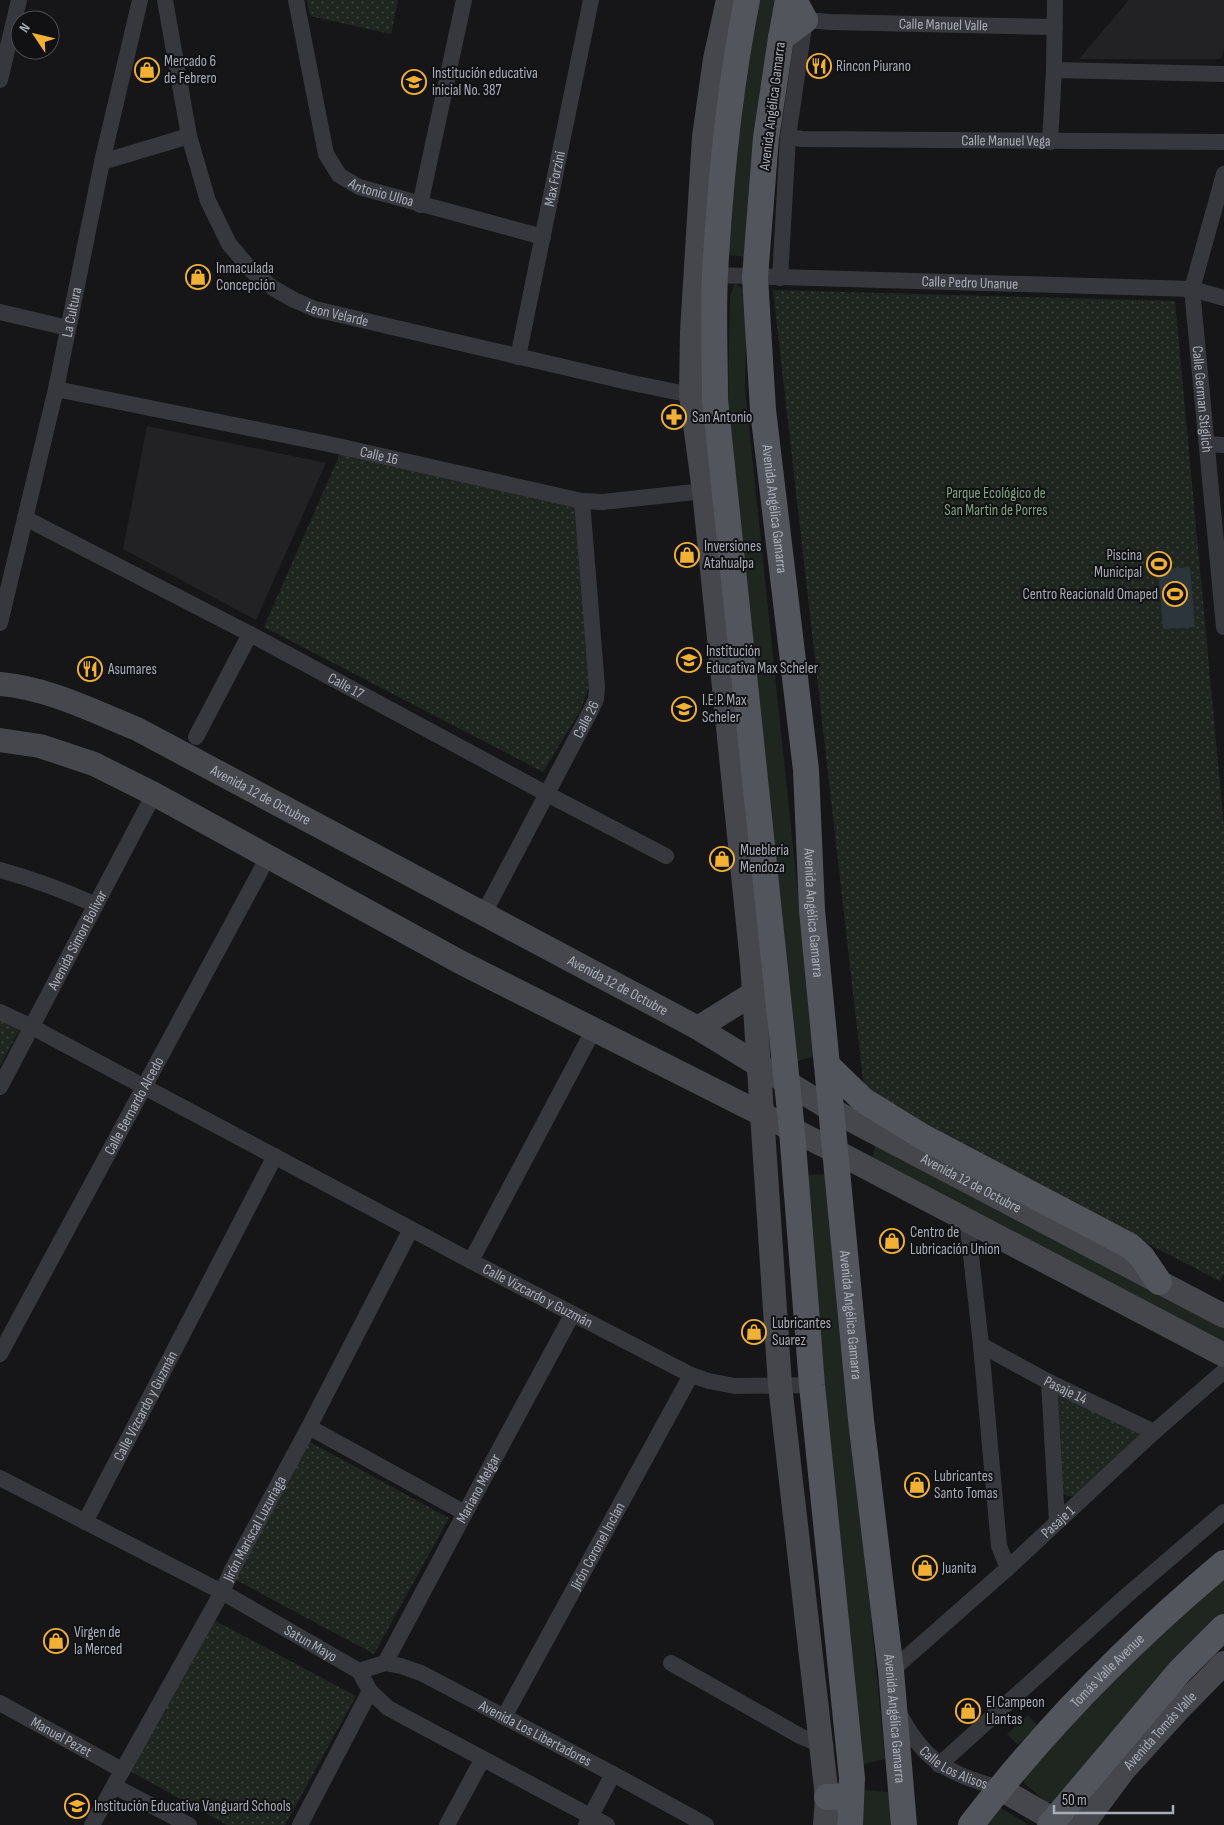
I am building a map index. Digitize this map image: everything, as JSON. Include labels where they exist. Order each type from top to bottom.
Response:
[{"type":"main road","points":[[728,0],[715,59],[704,137],[692,332],[703,397],[787,1083],[812,1385],[852,1778],[839,1796],[825,1825]]},
{"type":"main road","points":[[747,0],[731,97],[703,397],[704,492],[754,993],[780,1385],[821,1745],[850,1825]]},
{"type":"main road","name":"Avenida Angélica Gamarra","points":[[788,0],[780,38],[766,138],[767,278],[763,410],[806,770],[812,910],[861,1420],[891,1671],[904,1825]]},
{"type":"main road","points":[[780,38],[803,7]]},
{"type":"main road","name":"Avenida 12 de Octubre","points":[[0,684],[30,688],[63,699],[137,729],[698,1028],[832,1110],[1224,1316]]},
{"type":"main road","points":[[0,740],[40,746],[94,764],[154,794],[460,962],[835,1151],[1224,1355]]},
{"type":"main road","points":[[698,1028],[754,993]]},
{"type":"main road","points":[[828,1066],[863,1100],[923,1137],[1130,1246],[1142,1257],[1159,1282]]},
{"type":"main road","name":"Tomás Valle Avenue","points":[[971,1825],[1031,1750],[1098,1678],[1164,1615],[1224,1563]]},
{"type":"main road","points":[[1055,1823],[1180,1671],[1224,1627]]},
{"type":"main road","name":"Avenida Tomás Valle","points":[[1083,1825],[1123,1771],[1180,1708],[1224,1664]]},
{"type":"main road","name":"Calle Los Alisos","points":[[1000,1788],[1055,1823]]},
{"type":"street","points":[[0,80],[19,0]]},
{"type":"street","name":"La Cultura","points":[[0,623],[56,389],[102,162],[140,0]]},
{"type":"street","name":"Leon Velarde","points":[[165,0],[189,136],[208,201],[228,244],[253,272],[273,288],[315,309],[518,357],[703,397]]},
{"type":"street","name":"Antonio Ulloa","points":[[296,0],[326,154],[339,175],[359,186],[420,205],[542,237]]},
{"type":"street","points":[[420,205],[464,0]]},
{"type":"street","name":"Max Forzini","points":[[518,357],[591,0]]},
{"type":"street","points":[[1050,142],[1055,0]]},
{"type":"street","name":"Calle Manuel Valle","points":[[803,7],[830,22],[1055,27]]},
{"type":"street","name":"Avenida Angélica Gamarra","points":[[767,278],[788,138],[803,7]]},
{"type":"street","points":[[1054,70],[1224,74]]},
{"type":"street","points":[[102,162],[189,136]]},
{"type":"street","name":"Calle Manuel Vega","points":[[788,138],[1050,142],[1224,142]]},
{"type":"street","name":"Calle German Stiglich","points":[[1224,174],[1192,289],[1224,627]]},
{"type":"street","name":"Calle Pedro Unanue","points":[[715,275],[1192,289],[1224,298]]},
{"type":"street","points":[[0,312],[68,328]]},
{"type":"street","name":"Calle 16","points":[[56,389],[324,443],[582,501],[603,502],[704,492]]},
{"type":"street","points":[[1207,444],[1224,445]]},
{"type":"street","name":"Calle 26","points":[[483,915],[596,699],[597,687],[582,501]]},
{"type":"street","name":"Calle 17","points":[[25,518],[250,634],[666,856]]},
{"type":"street","points":[[196,737],[250,634]]},
{"type":"street","name":"Avenida Simon Bolivar","points":[[0,1087],[154,794]]},
{"type":"street","name":"Calle Bernardo Alcedo","points":[[0,1354],[268,857]]},
{"type":"street","points":[[0,870],[62,890],[96,905]]},
{"type":"street","name":"Calle Vizcardo y Guzmán","points":[[0,1012],[32,1027],[690,1376],[735,1386],[812,1385]]},
{"type":"street","points":[[471,1261],[594,1029]]},
{"type":"street","name":"Calle Vizcardo y Guzmán","points":[[85,1522],[275,1156]]},
{"type":"street","points":[[967,1220],[981,1345],[999,1546],[1008,1568]]},
{"type":"street","name":"Jirón Mariscal Luzuriaga","points":[[92,1825],[222,1592],[411,1229]]},
{"type":"street","name":"Mariano Melgar","points":[[385,1663],[572,1315]]},
{"type":"street","name":"Pasaje 14","points":[[981,1345],[1049,1382],[1154,1432]]},
{"type":"street","name":"Pasaje 1","points":[[891,1671],[1008,1568],[1154,1432],[1224,1371]]},
{"type":"street","name":"Jirón Coronel Inclan","points":[[504,1717],[690,1376]]},
{"type":"street","points":[[1049,1382],[1058,1522]]},
{"type":"street","points":[[309,1427],[465,1513]]},
{"type":"street","name":"Satun Mayo","points":[[0,1478],[222,1592],[360,1671]]},
{"type":"street","points":[[939,1764],[1118,1603],[1224,1512]]},
{"type":"street","points":[[385,1663],[360,1671],[370,1691],[388,1708],[589,1821],[607,1825]]},
{"type":"street","name":"Avenida Los Libertadores","points":[[385,1663],[402,1666],[421,1674],[613,1774],[706,1825]]},
{"type":"street","points":[[671,1663],[800,1736],[821,1745]]},
{"type":"street","points":[[300,1825],[370,1691]]},
{"type":"street","name":"Calle Los Alisos","points":[[894,1702],[907,1729],[926,1754],[939,1764],[961,1775],[1000,1788]]},
{"type":"street","name":"Manuel Pezet","points":[[0,1703],[122,1770]]},
{"type":"street","points":[[447,1825],[482,1760]]},
{"type":"street","points":[[589,1821],[613,1774]]},
{"type":"street","points":[[114,1786],[189,1825]]},
{"type":"shaded area","points":[[1129,0],[1224,0],[1224,49],[1221,59],[1079,59]]},
{"type":"shaded area","points":[[147,426],[326,463],[256,620],[123,549]]},
{"type":"shaded area","points":[[1190,567],[1195,627],[1163,629],[1158,570]]},
{"type":"green space","points":[[307,0],[398,0],[391,34],[310,16]]},
{"type":"green space","points":[[756,0],[781,0],[749,257],[725,255],[732,179]]},
{"type":"green space","points":[[735,283],[747,293],[745,388],[815,1056],[792,1063],[728,398],[730,295]]},
{"type":"green space","name":"Parque Ecológico de San Martin de Porres","points":[[773,290],[1175,301],[1224,827],[1224,1274],[1220,1281],[865,1098]]},
{"type":"green space","points":[[342,449],[576,501],[590,684],[580,711],[543,772],[264,627]]},
{"type":"green space","points":[[0,1016],[22,1025],[0,1066]]},
{"type":"green space","points":[[876,1142],[1224,1326],[1224,1346],[872,1160]]},
{"type":"green space","points":[[827,1174],[885,1759],[863,1764],[804,1175]]},
{"type":"green space","points":[[1061,1393],[1139,1433],[1140,1437],[1076,1497],[1067,1496],[1061,1492],[1057,1395]]},
{"type":"green space","points":[[308,1441],[449,1518],[374,1654],[232,1578]]},
{"type":"green space","points":[[1224,1573],[1224,1614],[1152,1684],[1056,1801],[1047,1803],[1024,1783],[1024,1774],[1032,1760]]},
{"type":"green space","points":[[212,1619],[356,1696],[285,1825],[227,1825],[130,1771]]},
{"type":"green space","points":[[1028,1715],[1038,1726],[1018,1745],[1007,1734]]},
{"type":"green space","points":[[863,1790],[890,1792],[891,1825],[861,1825]]},
{"type":"green space","points":[[999,1807],[1026,1823],[1027,1825],[985,1825]]},
{"type":"place","name":"Rincon Piurano","points":[[819,66]]},
{"type":"place","name":"Mercado 6 de Febrero","points":[[147,70]]},
{"type":"place","name":"Institución educativa inicial No. 387","points":[[414,82]]},
{"type":"place","name":"Inmaculada Concepción","points":[[198,277]]},
{"type":"place","name":"San Antonio","points":[[674,417]]},
{"type":"place","name":"Inversiones Atahualpa","points":[[687,555]]},
{"type":"place","name":"Piscina Municipal","points":[[1159,564]]},
{"type":"place","name":"Centro Reacionald Omaped","points":[[1175,594]]},
{"type":"place","name":"Institución Educativa Max Scheler","points":[[689,660]]},
{"type":"place","name":"Asumares","points":[[90,669]]},
{"type":"place","name":"I.E.P. Max Scheler","points":[[684,709]]},
{"type":"place","name":"Muebleria Mendoza","points":[[722,859]]},
{"type":"place","name":"Centro de Lubricación Union","points":[[892,1241]]},
{"type":"place","name":"Lubricantes Suarez","points":[[754,1332]]},
{"type":"place","name":"Lubricantes Santo Tomas","points":[[917,1485]]},
{"type":"place","name":"Juanita","points":[[925,1568]]},
{"type":"place","name":"Virgen de la Merced","points":[[56,1641]]},
{"type":"place","name":"El Campeon Llantas","points":[[968,1711]]},
{"type":"place","name":"Institución Educativa Vanguard Schools","points":[[77,1806]]}]
